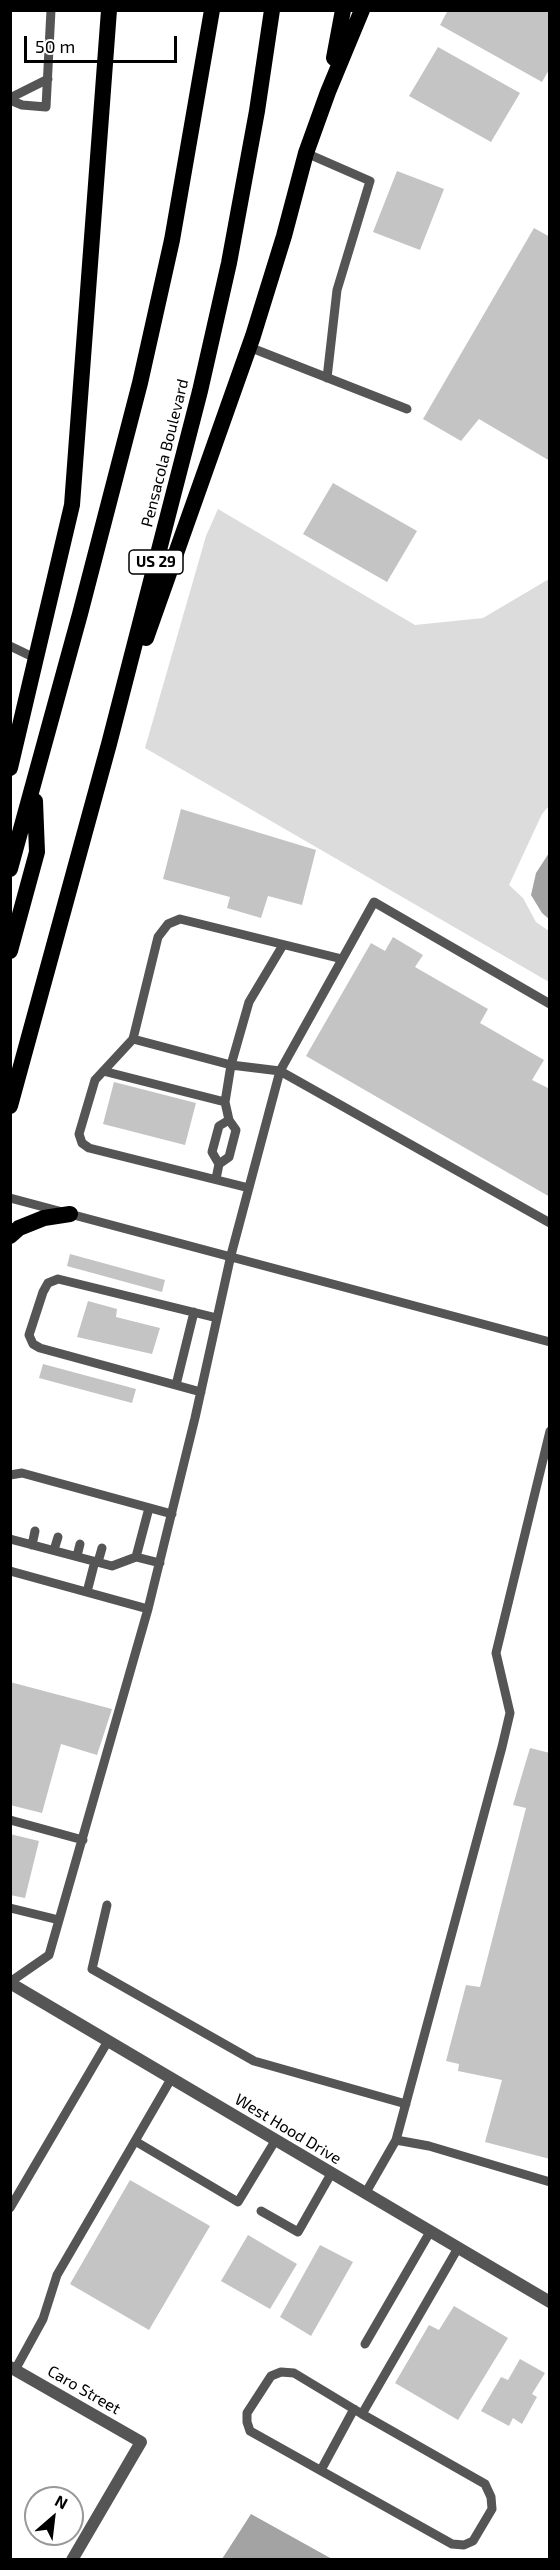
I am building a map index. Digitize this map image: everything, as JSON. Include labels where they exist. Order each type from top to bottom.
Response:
[{"type":"highway","points":[[10,768],[72,505],[110,10]]},
{"type":"highway","points":[[10,869],[17,820],[35,782],[143,372],[172,240],[212,10]]},
{"type":"highway","name":"Pensacola Boulevard","points":[[10,1107],[109,744],[197,403],[229,263],[257,111],[272,10]]},
{"type":"highway","points":[[328,92],[343,10]]},
{"type":"highway","points":[[109,744],[249,347],[284,236],[306,153],[362,10]]},
{"type":"highway","points":[[10,951],[37,852],[35,782]]},
{"type":"highway","points":[[10,1236],[20,1228],[44,1218],[70,1214]]},
{"type":"street","name":"West Hood Drive","points":[[10,1983],[549,2302]]},
{"type":"street","name":"Caro Street","points":[[13,2369],[141,2442],[72,2559]]},
{"type":"lane","points":[[10,99],[22,105],[46,107],[51,10]]},
{"type":"lane","points":[[10,99],[48,79]]},
{"type":"lane","points":[[306,153],[370,181],[337,290],[327,378]]},
{"type":"lane","points":[[249,347],[407,409]]},
{"type":"lane","points":[[10,646],[37,659]]},
{"type":"lane","points":[[10,1983],[49,1955],[148,1610],[201,1392],[231,1255],[280,1071],[374,902],[549,1004]]},
{"type":"lane","points":[[249,1188],[89,1148],[82,1143],[79,1134],[95,1080],[133,1039],[158,937],[168,924],[180,919],[342,959]]},
{"type":"lane","points":[[219,1164],[229,1157],[236,1130],[229,1120],[225,1102],[231,1065],[249,1002],[283,945]]},
{"type":"lane","points":[[133,1039],[231,1065],[280,1071],[549,1223]]},
{"type":"lane","points":[[104,1071],[225,1102]]},
{"type":"lane","points":[[216,1179],[219,1164],[212,1152],[219,1126],[229,1120]]},
{"type":"lane","points":[[10,1198],[231,1255],[549,1342]]},
{"type":"lane","points":[[201,1392],[40,1348],[33,1344],[29,1335],[43,1292],[48,1283],[58,1279],[217,1318]]},
{"type":"lane","points":[[176,1385],[194,1312]]},
{"type":"lane","points":[[365,2194],[396,2140],[510,1713],[496,1653],[546,1462],[549,1431]]},
{"type":"lane","points":[[10,1475],[22,1473],[47,1485],[172,1514]]},
{"type":"lane","points":[[136,1557],[149,1508]]},
{"type":"lane","points":[[32,1545],[35,1531]]},
{"type":"lane","points":[[54,1551],[58,1537]]},
{"type":"lane","points":[[10,1539],[112,1566],[136,1557],[160,1563]]},
{"type":"lane","points":[[77,1556],[80,1544]]},
{"type":"lane","points":[[87,1592],[102,1548]]},
{"type":"lane","points":[[10,1571],[148,1610]]},
{"type":"lane","points":[[10,1820],[82,1840]]},
{"type":"lane","points":[[107,1905],[92,1969],[254,2061],[406,2104]]},
{"type":"lane","points":[[10,1908],[59,1920]]},
{"type":"lane","points":[[10,2208],[108,2041]]},
{"type":"lane","points":[[13,2369],[43,2319],[57,2275],[171,2079]]},
{"type":"lane","points":[[396,2140],[429,2146],[549,2182]]},
{"type":"lane","points":[[135,2141],[238,2202],[275,2141]]},
{"type":"lane","points":[[261,2211],[298,2232],[331,2174]]},
{"type":"lane","points":[[364,2343],[430,2232]]},
{"type":"lane","points":[[321,2470],[458,2248]]},
{"type":"lane","points":[[281,2372],[294,2373],[485,2484],[491,2497],[492,2509],[473,2541],[464,2545],[452,2544],[321,2470],[250,2431],[247,2414],[271,2376],[281,2372]]},
{"type":"shaded area","points":[[218,509],[415,625],[483,618],[549,579],[549,806],[542,814],[509,885],[523,898],[536,922],[549,931],[549,982],[145,748],[206,536]]},
{"type":"shaded area","points":[[549,853],[549,919],[542,913],[531,895],[536,873]]},
{"type":"shaded area","points":[[251,2514],[332,2559],[222,2559]]},
{"type":"building","points":[[448,10],[550,10],[550,68],[542,82],[440,25]]},
{"type":"building","points":[[438,47],[520,93],[491,142],[409,96]]},
{"type":"building","points":[[397,171],[444,189],[420,250],[373,232]]},
{"type":"building","points":[[534,228],[550,237],[550,461],[479,419],[461,441],[423,419]]},
{"type":"building","points":[[333,483],[417,531],[387,582],[303,534]]},
{"type":"building","points":[[181,809],[316,850],[302,905],[268,896],[261,918],[227,908],[230,897],[163,879]]},
{"type":"building","points":[[393,937],[423,955],[415,967],[488,1009],[480,1023],[544,1060],[532,1080],[550,1089],[550,1197],[306,1056],[371,943],[385,951]]},
{"type":"building","points":[[114,1082],[196,1103],[185,1145],[103,1124]]},
{"type":"building","points":[[70,1254],[165,1280],[162,1292],[67,1266]]},
{"type":"building","points":[[88,1301],[117,1309],[116,1317],[160,1328],[152,1354],[77,1337]]},
{"type":"building","points":[[43,1364],[136,1389],[132,1403],[39,1378]]},
{"type":"building","points":[[10,1682],[112,1709],[97,1755],[61,1744],[42,1813],[10,1805]]},
{"type":"building","points":[[530,1748],[550,1753],[550,2159],[485,2142],[502,2080],[458,2071],[459,2064],[446,2061],[466,1985],[480,1987],[526,1808],[513,1805]]},
{"type":"building","points":[[10,1834],[39,1841],[25,1898],[10,1895]]},
{"type":"building","points":[[130,2180],[210,2226],[149,2330],[70,2284]]},
{"type":"building","points":[[248,2235],[297,2264],[270,2309],[221,2281]]},
{"type":"building","points":[[320,2245],[353,2262],[311,2336],[280,2317]]},
{"type":"building","points":[[454,2306],[508,2338],[458,2420],[395,2383],[429,2325],[439,2330]]},
{"type":"building","points":[[520,2359],[545,2373],[532,2394],[537,2397],[522,2424],[513,2418],[509,2426],[481,2411],[501,2377],[508,2380]]}]
